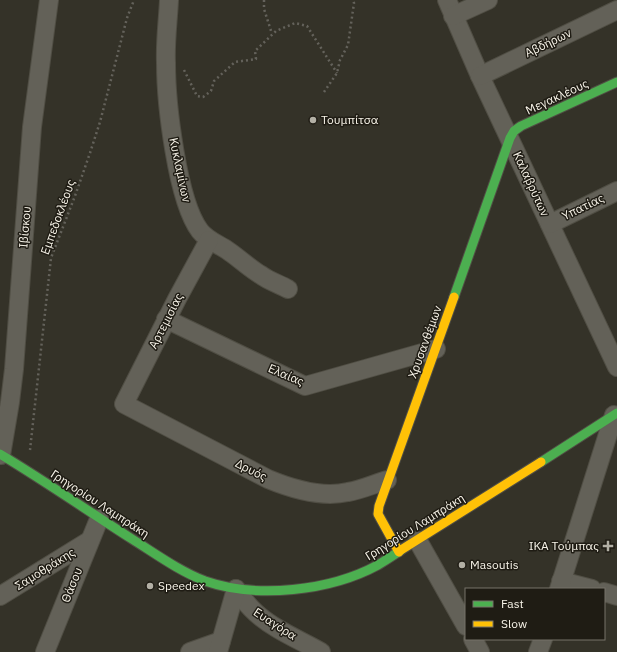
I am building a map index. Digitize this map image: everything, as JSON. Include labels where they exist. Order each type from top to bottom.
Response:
[{"type":"main road","name":"Μεγακλέους","points":[[510,138],[514,131],[521,126],[617,82]]},
{"type":"main road","name":"Χρυσανθέμων","points":[[399,552],[378,514],[379,506],[387,480],[436,350],[510,138]]},
{"type":"main road","name":"Γρηγορίου Λαμπράκη","points":[[0,454],[28,471],[98,519],[185,571],[214,584],[236,589],[260,591],[283,590],[317,587],[340,581],[362,572],[418,541],[615,414]]},
{"type":"street","name":"Ιβίσκου","points":[[0,454],[10,402],[14,370],[32,133],[48,0]]},
{"type":"street","name":"Κυκλαμίνων","points":[[168,0],[166,46],[167,96],[178,168],[188,205],[195,223],[209,240],[226,250],[262,276],[288,289]]},
{"type":"street","points":[[450,8],[488,0]]},
{"type":"street","name":"Καλαβρύτων","points":[[450,8],[480,76],[617,367]]},
{"type":"street","name":"Αβδήρων","points":[[480,76],[617,10]]},
{"type":"street","name":"Υπατίας","points":[[550,224],[617,191]]},
{"type":"street","name":"Αρτεμισίας","points":[[124,404],[166,319],[209,240]]},
{"type":"street","name":"Ελαίας","points":[[166,319],[306,386],[436,350]]},
{"type":"street","name":"Δρυός","points":[[124,404],[268,479],[291,488],[313,493],[347,493],[387,480]]},
{"type":"street","points":[[584,588],[560,585],[615,414]]},
{"type":"street","name":"Θάσου","points":[[45,652],[98,519]]},
{"type":"street","name":"Σαμοθράκης","points":[[0,596],[89,541]]},
{"type":"street","points":[[418,541],[465,624]]},
{"type":"street","points":[[190,652],[220,646],[236,589]]},
{"type":"street","name":"Ευαγόρα","points":[[236,589],[246,604],[256,614],[270,624],[321,652]]},
{"type":"street","points":[[605,592],[617,596]]},
{"type":"street","points":[[474,640],[480,652]]},
{"type":"street","points":[[538,652],[543,640]]},
{"type":"path","name":"Εμπεδοκλέους","points":[[28,471],[51,258],[76,196],[92,147],[127,18],[134,0]]},
{"type":"path","points":[[264,0],[264,9],[272,35]]},
{"type":"path","points":[[324,92],[337,73],[340,60],[348,45],[354,3],[353,0]]},
{"type":"path","points":[[166,46],[185,72],[197,96],[203,97],[210,91],[214,81],[235,62],[256,59],[255,51],[276,31],[295,23],[307,26],[337,73]]},
{"type":"traffic: fast","points":[[454,297],[510,138],[514,131],[521,126],[617,82]]},
{"type":"traffic: fast","points":[[541,462],[617,413]]},
{"type":"traffic: fast","points":[[0,454],[177,567],[195,577],[225,587],[270,591],[293,590],[316,586],[359,574],[378,565],[401,550]]},
{"type":"traffic: slow","points":[[399,552],[378,514],[379,506],[454,297]]},
{"type":"traffic: slow","points":[[401,550],[541,462]]},
{"type":"place","name":"Τουμπίτσα","points":[[313,120]]},
{"type":"place","name":"ΙΚΑ Τούμπας","points":[[608,546]]},
{"type":"place","name":"Masoutis","points":[[462,565]]},
{"type":"place","name":"Speedex","points":[[150,586]]}]
